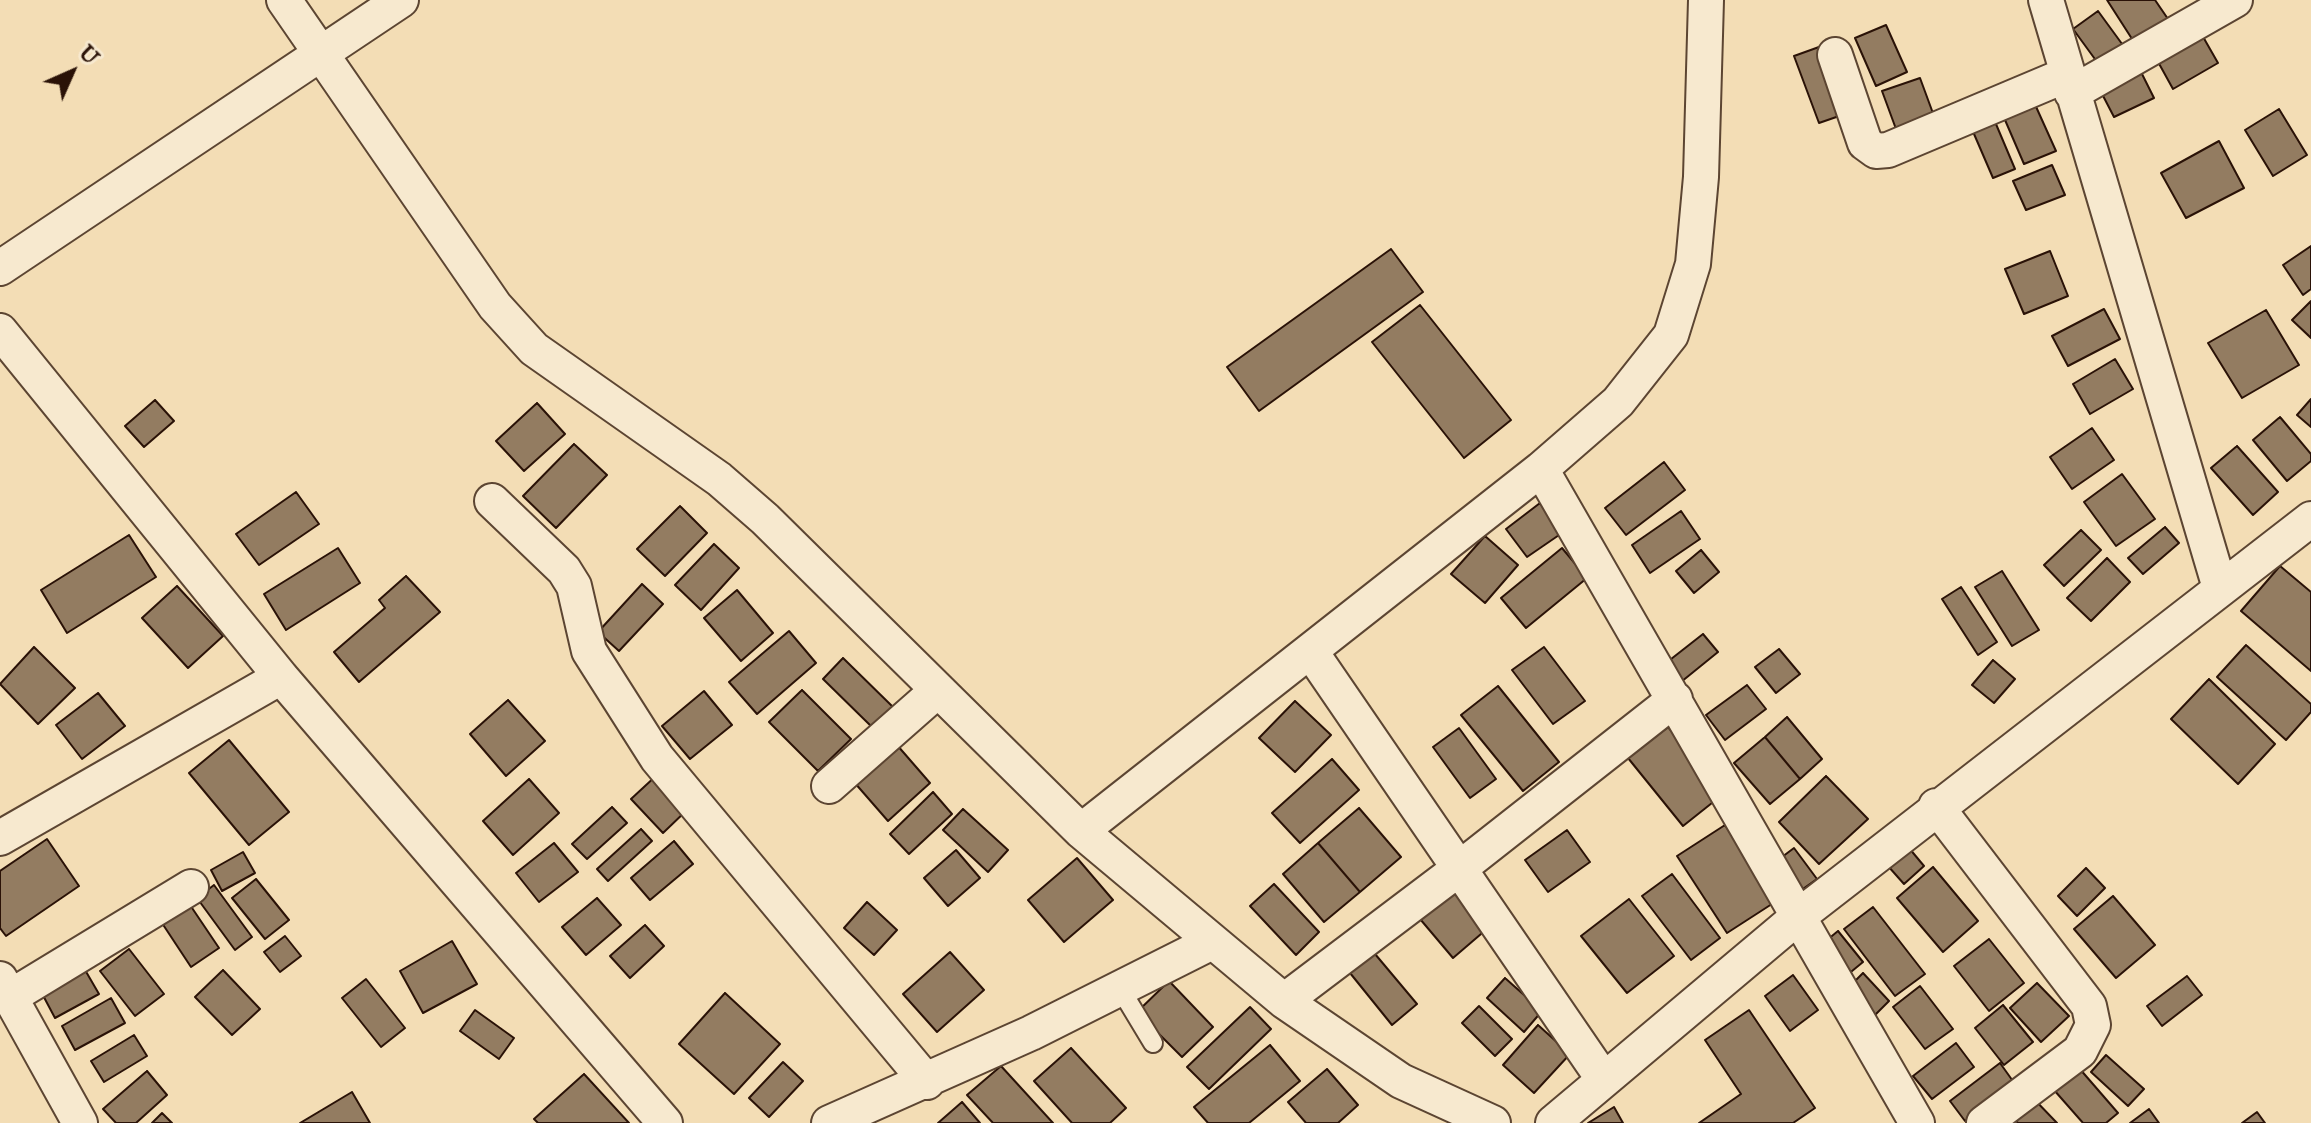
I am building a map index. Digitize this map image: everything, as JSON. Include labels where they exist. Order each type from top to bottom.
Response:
[{"type":"street","points":[[284,0],[495,306],[534,349],[719,479],[1081,831],[1284,1001],[1401,1081],[1493,1123]]},
{"type":"street","points":[[0,268],[401,0]]},
{"type":"street","points":[[1081,831],[1541,469],[1618,402],[1671,335],[1693,264],[1701,177],[1706,0]]},
{"type":"street","points":[[2046,0],[2220,588]]},
{"type":"street","points":[[1835,55],[1865,143],[1876,151],[1888,150],[2069,84],[2235,0]]},
{"type":"street","points":[[0,331],[281,677],[665,1123]]},
{"type":"street","points":[[1541,469],[1917,1123]]},
{"type":"street","points":[[492,501],[564,570],[574,586],[589,651],[657,758],[927,1082]]},
{"type":"street","points":[[1553,1123],[1799,916],[1936,806],[2035,736],[2220,588],[2308,527]]},
{"type":"street","points":[[1311,652],[1604,1080]]},
{"type":"street","points":[[0,838],[281,677]]},
{"type":"street","points":[[829,786],[938,690]]},
{"type":"street","points":[[1284,1001],[1675,699]]},
{"type":"street","points":[[1936,806],[2089,1006],[2093,1025],[2080,1051],[1984,1123]]},
{"type":"street","points":[[80,1123],[5,988],[191,887]]},
{"type":"street","points":[[829,1123],[927,1082],[1121,990],[1212,942]]},
{"type":"lane","points":[[1121,990],[1153,1043]]},
{"type":"building","points":[[2107,0],[2155,0],[2168,19],[2134,42]]},
{"type":"building","points":[[2098,11],[2125,48],[2100,66],[2073,29]]},
{"type":"building","points":[[1886,25],[1907,72],[1876,86],[1855,38]]},
{"type":"building","points":[[2202,35],[2218,63],[2173,89],[2157,60]]},
{"type":"building","points":[[1819,47],[1845,114],[1819,123],[1794,56]]},
{"type":"building","points":[[2140,70],[2154,98],[2114,117],[2100,90]]},
{"type":"building","points":[[1920,78],[1934,116],[1896,129],[1882,91]]},
{"type":"building","points":[[2033,100],[2056,151],[2024,164],[2002,113]]},
{"type":"building","points":[[2279,109],[2307,155],[2273,176],[2245,130]]},
{"type":"building","points":[[1993,117],[2015,169],[1993,178],[1971,127]]},
{"type":"building","points":[[2219,141],[2244,188],[2186,218],[2161,173]]},
{"type":"building","points":[[2052,165],[2065,195],[2026,210],[2013,181]]},
{"type":"building","points":[[2311,246],[2311,289],[2303,295],[2283,265]]},
{"type":"building","points":[[1391,249],[1423,292],[1259,411],[1227,367]]},
{"type":"building","points":[[2050,251],[2068,296],[2024,314],[2005,269]]},
{"type":"building","points":[[2311,301],[2311,338],[2292,320]]},
{"type":"building","points":[[1420,305],[1511,420],[1464,458],[1372,342]]},
{"type":"building","points":[[2104,309],[2120,339],[2068,366],[2052,336]]},
{"type":"building","points":[[2266,310],[2299,365],[2242,398],[2208,343]]},
{"type":"building","points":[[2115,359],[2133,389],[2090,414],[2073,384]]},
{"type":"building","points":[[2311,399],[2311,427],[2297,415]]},
{"type":"building","points":[[155,400],[174,421],[144,447],[125,426]]},
{"type":"building","points":[[537,403],[565,434],[524,471],[496,441]]},
{"type":"building","points":[[2280,417],[2311,454],[2311,461],[2287,481],[2253,440]]},
{"type":"building","points":[[2092,428],[2114,460],[2072,489],[2050,457]]},
{"type":"building","points":[[574,444],[607,475],[556,528],[523,496]]},
{"type":"building","points":[[2237,446],[2278,492],[2253,515],[2211,468]]},
{"type":"building","points":[[1664,462],[1685,490],[1626,535],[1605,508]]},
{"type":"building","points":[[2122,474],[2155,519],[2116,546],[2084,502]]},
{"type":"building","points":[[296,492],[319,524],[259,565],[236,534]]},
{"type":"building","points":[[1540,503],[1562,533],[1527,557],[1506,529]]},
{"type":"building","points":[[680,506],[707,533],[665,576],[637,549]]},
{"type":"building","points":[[1681,511],[1700,539],[1650,573],[1632,545]]},
{"type":"building","points":[[2165,527],[2179,543],[2143,574],[2128,558]]},
{"type":"building","points":[[2081,530],[2101,550],[2064,586],[2044,565]]},
{"type":"building","points":[[129,535],[156,577],[67,633],[41,590]]},
{"type":"building","points":[[1485,536],[1518,565],[1485,603],[1451,574]]},
{"type":"building","points":[[714,544],[739,568],[701,610],[675,585]]},
{"type":"building","points":[[338,548],[360,583],[286,630],[264,594]]},
{"type":"building","points":[[1562,548],[1587,578],[1526,628],[1501,598]]},
{"type":"building","points":[[1701,550],[1719,572],[1694,593],[1676,571]]},
{"type":"building","points":[[2107,558],[2130,582],[2091,621],[2067,598]]},
{"type":"building","points":[[2280,566],[2311,592],[2311,671],[2241,611]]},
{"type":"building","points":[[2002,571],[2039,630],[2012,646],[1975,587]]},
{"type":"building","points":[[406,576],[440,612],[359,682],[334,652],[385,608],[379,600]]},
{"type":"building","points":[[642,584],[663,604],[619,651],[598,632]]},
{"type":"building","points":[[177,586],[223,636],[188,668],[142,618]]},
{"type":"building","points":[[1961,587],[1997,642],[1978,655],[1942,599]]},
{"type":"building","points":[[737,590],[773,633],[741,661],[704,618]]},
{"type":"building","points":[[789,631],[816,663],[757,714],[729,682]]},
{"type":"building","points":[[1703,634],[1718,652],[1681,682],[1666,663]]},
{"type":"building","points":[[2246,645],[2311,704],[2311,712],[2286,740],[2217,677]]},
{"type":"building","points":[[34,647],[75,688],[38,724],[0,684]]},
{"type":"building","points":[[1544,647],[1585,701],[1553,724],[1512,670]]},
{"type":"building","points":[[1779,649],[1800,674],[1776,693],[1755,667]]},
{"type":"building","points":[[843,658],[894,708],[874,729],[823,679]]},
{"type":"building","points":[[1993,660],[2015,679],[1994,703],[1972,685]]},
{"type":"building","points":[[2209,679],[2275,744],[2238,784],[2171,719]]},
{"type":"building","points":[[1747,685],[1766,709],[1725,740],[1706,715]]},
{"type":"building","points":[[1498,686],[1559,762],[1523,791],[1461,715]]},
{"type":"building","points":[[802,690],[851,739],[818,771],[769,722]]},
{"type":"building","points":[[704,691],[732,725],[690,759],[662,726]]},
{"type":"building","points":[[98,693],[125,726],[82,759],[56,725]]},
{"type":"building","points":[[508,700],[545,741],[506,776],[470,734]]},
{"type":"building","points":[[1295,701],[1331,735],[1295,772],[1259,738]]},
{"type":"building","points":[[1787,717],[1822,759],[1800,779],[1765,737]]},
{"type":"building","points":[[1668,727],[1722,795],[1683,826],[1628,758]]},
{"type":"building","points":[[1459,728],[1496,779],[1470,798],[1433,747]]},
{"type":"building","points":[[1765,737],[1800,779],[1770,804],[1734,763]]},
{"type":"building","points":[[229,740],[289,812],[249,845],[189,773]]},
{"type":"building","points":[[897,745],[930,783],[888,821],[854,782]]},
{"type":"building","points":[[1332,759],[1359,790],[1300,843],[1272,813]]},
{"type":"building","points":[[658,774],[689,808],[663,833],[631,799]]},
{"type":"building","points":[[1826,776],[1868,819],[1819,864],[1779,822]]},
{"type":"building","points":[[529,779],[559,813],[513,855],[483,821]]},
{"type":"building","points":[[933,792],[952,814],[909,854],[890,834]]},
{"type":"building","points":[[612,807],[627,823],[587,859],[572,844]]},
{"type":"building","points":[[1359,808],[1401,857],[1360,892],[1318,843]]},
{"type":"building","points":[[963,809],[1008,850],[988,872],[943,830]]},
{"type":"building","points":[[1725,825],[1775,902],[1727,933],[1677,856]]},
{"type":"building","points":[[641,829],[652,841],[608,881],[597,869]]},
{"type":"building","points":[[1567,830],[1590,862],[1548,892],[1525,860]]},
{"type":"building","points":[[47,839],[79,886],[6,936],[0,928],[0,871]]},
{"type":"building","points":[[674,841],[693,864],[650,900],[631,878]]},
{"type":"building","points":[[554,843],[578,872],[539,902],[516,873]]},
{"type":"building","points":[[1318,843],[1360,892],[1324,922],[1283,874]]},
{"type":"building","points":[[1794,848],[1817,879],[1800,891],[1778,860]]},
{"type":"building","points":[[1909,848],[1924,866],[1904,884],[1888,866]]},
{"type":"building","points":[[956,850],[980,878],[948,906],[924,878]]},
{"type":"building","points":[[243,852],[255,873],[222,891],[211,870]]},
{"type":"building","points":[[1077,858],[1113,900],[1064,942],[1028,900]]},
{"type":"building","points":[[1933,867],[1978,921],[1943,952],[1897,898]]},
{"type":"building","points":[[2086,868],[2105,888],[2077,916],[2058,896]]},
{"type":"building","points":[[1672,874],[1720,938],[1691,960],[1642,896]]},
{"type":"building","points":[[256,879],[289,920],[265,939],[232,898]]},
{"type":"building","points":[[1450,883],[1488,928],[1453,958],[1415,913]]},
{"type":"building","points":[[1274,884],[1319,932],[1296,955],[1250,906]]},
{"type":"building","points":[[214,885],[252,937],[235,950],[197,898]]},
{"type":"building","points":[[2113,896],[2155,945],[2116,978],[2074,929]]},
{"type":"building","points":[[597,898],[621,925],[586,955],[562,927]]},
{"type":"building","points":[[186,899],[219,948],[191,967],[158,917]]},
{"type":"building","points":[[1629,899],[1674,956],[1627,993],[1581,936]]},
{"type":"building","points":[[867,902],[897,930],[874,955],[844,928]]},
{"type":"building","points":[[1873,907],[1925,974],[1895,996],[1844,929]]},
{"type":"building","points":[[645,925],[664,946],[630,978],[610,956]]},
{"type":"building","points":[[1838,931],[1863,962],[1846,976],[1821,945]]},
{"type":"building","points":[[285,936],[301,956],[280,972],[264,952]]},
{"type":"building","points":[[1989,939],[2024,983],[1989,1011],[1954,966]]},
{"type":"building","points":[[452,941],[477,984],[423,1013],[400,971]]},
{"type":"building","points":[[1370,948],[1417,1004],[1392,1025],[1346,968]]},
{"type":"building","points":[[129,949],[164,994],[135,1016],[100,971]]},
{"type":"building","points":[[950,952],[984,990],[937,1032],[903,994]]},
{"type":"building","points":[[81,963],[99,994],[55,1018],[38,986]]},
{"type":"building","points":[[223,970],[260,1009],[232,1035],[195,997]]},
{"type":"building","points":[[1863,973],[1889,1001],[1875,1015],[1849,987]]},
{"type":"building","points":[[1793,975],[1818,1010],[1790,1031],[1765,996]]},
{"type":"building","points":[[2187,976],[2202,995],[2162,1026],[2147,1006]]},
{"type":"building","points":[[1505,978],[1542,1011],[1524,1032],[1487,998]]},
{"type":"building","points":[[366,979],[405,1028],[381,1047],[342,998]]},
{"type":"building","points":[[1169,981],[1213,1027],[1182,1057],[1137,1012]]},
{"type":"building","points":[[2037,983],[2069,1016],[2041,1042],[2010,1008]]},
{"type":"building","points":[[1920,986],[1953,1029],[1925,1049],[1893,1007]]},
{"type":"building","points":[[725,993],[780,1044],[734,1094],[679,1044]]},
{"type":"building","points":[[111,998],[125,1023],[75,1050],[62,1026]]},
{"type":"building","points":[[2003,1005],[2033,1042],[2004,1065],[1975,1028]]},
{"type":"building","points":[[1479,1006],[1512,1039],[1495,1056],[1462,1023]]},
{"type":"building","points":[[1250,1007],[1271,1029],[1209,1089],[1187,1067]]},
{"type":"building","points":[[475,1010],[514,1038],[499,1059],[460,1031]]},
{"type":"building","points":[[1749,1010],[1815,1108],[1793,1123],[1699,1123],[1741,1094],[1705,1040]]},
{"type":"building","points":[[1538,1025],[1570,1054],[1534,1093],[1503,1065]]},
{"type":"building","points":[[134,1035],[147,1056],[104,1082],[91,1061]]},
{"type":"building","points":[[1956,1043],[1974,1067],[1932,1099],[1913,1076]]},
{"type":"building","points":[[1270,1045],[1300,1081],[1249,1123],[1208,1123],[1194,1107]]},
{"type":"building","points":[[1071,1048],[1126,1108],[1110,1123],[1072,1123],[1034,1081]]},
{"type":"building","points":[[2106,1055],[2144,1089],[2128,1106],[2091,1072]]},
{"type":"building","points":[[783,1062],[803,1081],[769,1117],[749,1098]]},
{"type":"building","points":[[2000,1063],[2015,1084],[1965,1121],[1950,1101]]},
{"type":"building","points":[[1001,1066],[1053,1123],[993,1123],[967,1095]]},
{"type":"building","points":[[2079,1068],[2118,1113],[2106,1123],[2083,1123],[2054,1090]]},
{"type":"building","points":[[1327,1069],[1358,1105],[1338,1123],[1306,1123],[1288,1102]]},
{"type":"building","points":[[147,1071],[167,1095],[136,1123],[116,1123],[103,1109]]},
{"type":"building","points":[[584,1074],[629,1123],[538,1123],[534,1119]]},
{"type":"building","points":[[352,1092],[370,1123],[300,1123]]},
{"type":"building","points":[[2033,1098],[2057,1123],[2018,1123],[2013,1118]]},
{"type":"building","points":[[962,1102],[980,1123],[938,1123]]},
{"type":"building","points":[[1614,1107],[1623,1123],[1588,1123]]},
{"type":"building","points":[[2149,1109],[2159,1123],[2130,1123]]},
{"type":"building","points":[[2257,1112],[2265,1123],[2242,1123]]},
{"type":"building","points":[[162,1113],[172,1123],[152,1123]]}]
